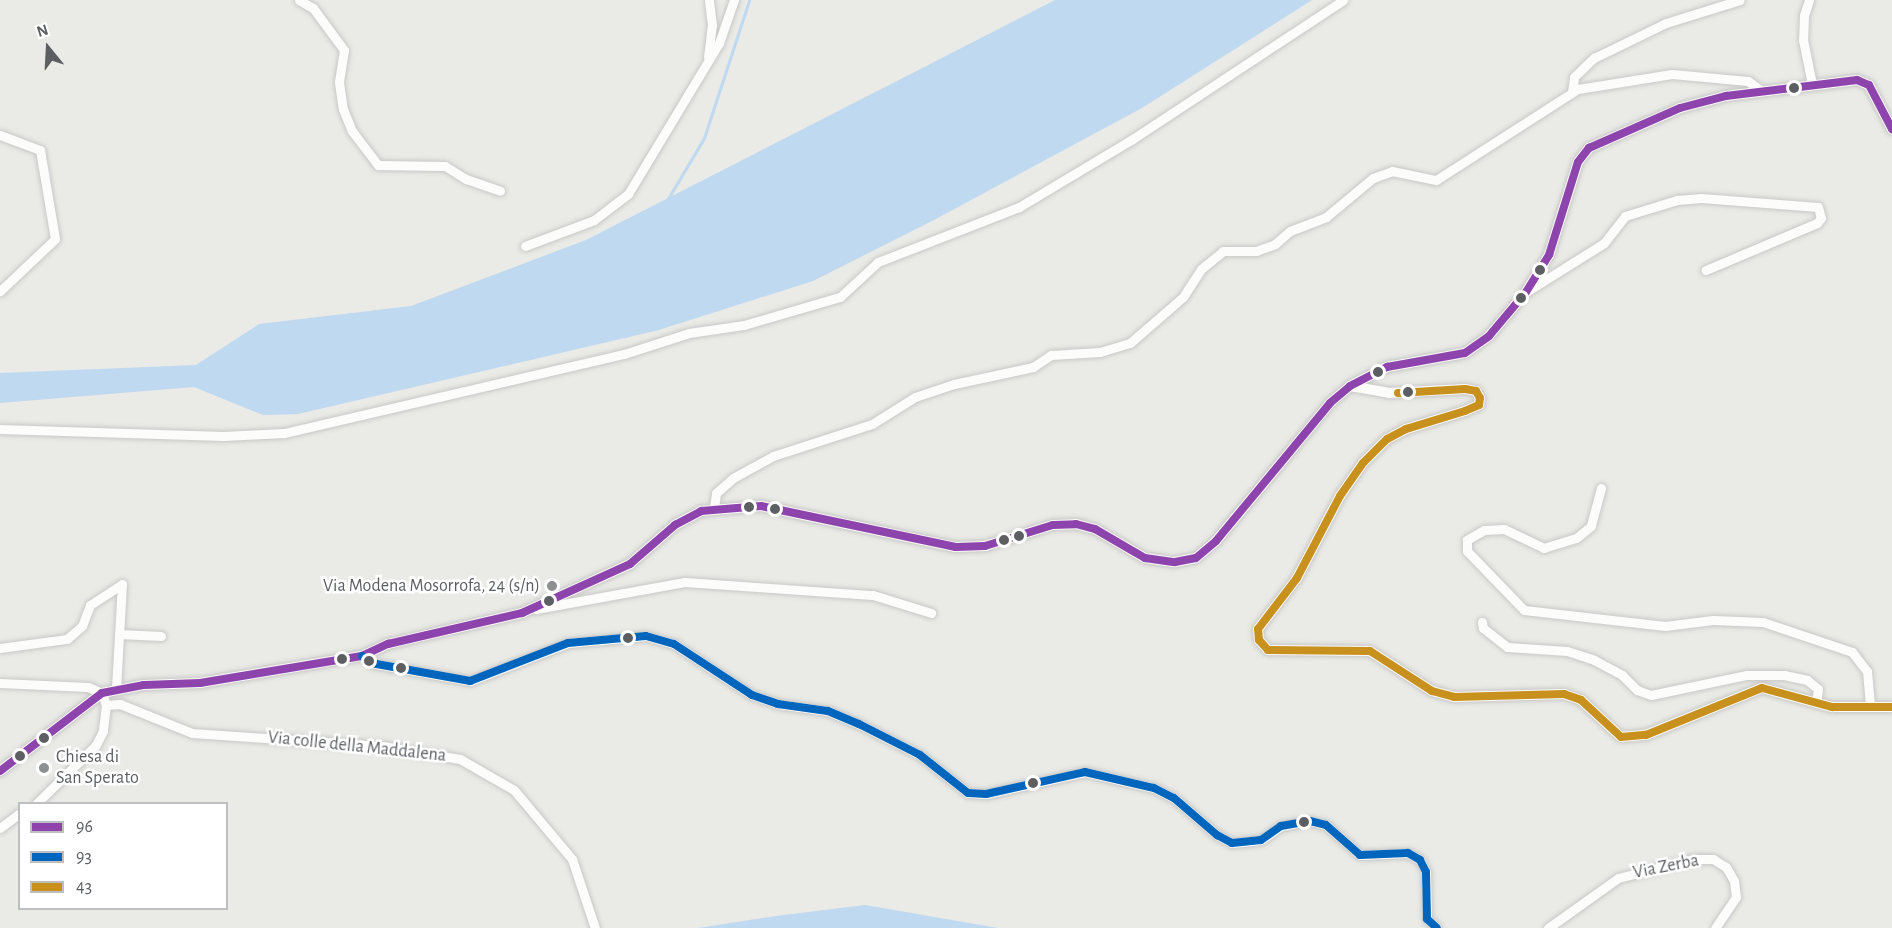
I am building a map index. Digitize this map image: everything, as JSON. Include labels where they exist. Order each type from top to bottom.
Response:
[{"type":"street","points":[[299,0],[313,8],[344,50],[339,82],[343,109],[352,131],[378,165],[445,166],[466,179],[500,191]]},
{"type":"street","points":[[708,58],[712,25],[709,0]]},
{"type":"street","points":[[525,246],[594,220],[628,194],[719,43],[734,0]]},
{"type":"street","points":[[0,429],[223,436],[284,434],[624,354],[689,333],[744,325],[840,297],[878,261],[1019,207],[1131,140],[1343,0]]},
{"type":"street","points":[[1572,92],[1574,77],[1594,58],[1666,23],[1740,0]]},
{"type":"street","points":[[1809,0],[1804,15],[1803,40],[1812,84]]},
{"type":"street","points":[[714,508],[716,493],[733,478],[773,456],[872,424],[915,397],[954,384],[1033,367],[1051,355],[1100,352],[1130,343],[1183,297],[1201,269],[1223,252],[1256,251],[1275,244],[1290,231],[1326,217],[1373,178],[1392,171],[1436,180],[1572,92],[1630,78],[1672,74],[1748,81],[1759,89]]},
{"type":"street","points":[[523,612],[630,564],[675,525],[714,508],[762,506],[956,547],[985,546],[1053,525],[1076,524],[1095,529],[1145,558],[1175,562],[1196,558],[1216,541],[1330,403],[1350,386],[1387,367],[1465,353],[1489,336],[1526,292],[1549,255],[1578,162],[1589,148],[1680,108],[1759,89],[1857,80],[1869,85],[1892,129]]},
{"type":"street","points":[[0,135],[40,150],[55,239],[0,291]]},
{"type":"street","points":[[1526,292],[1604,243],[1625,216],[1677,200],[1701,198],[1818,207],[1821,218],[1817,223],[1706,270]]},
{"type":"street","points":[[1350,386],[1389,393],[1465,389],[1476,391],[1480,398],[1479,405],[1406,429],[1387,439],[1363,463],[1340,496],[1297,578],[1258,629],[1259,640],[1268,650],[1370,651],[1432,691],[1454,697],[1564,693],[1581,700],[1621,737],[1646,735],[1762,688],[1832,708],[1892,707]]},
{"type":"street","points":[[1601,488],[1591,525],[1576,538],[1544,548],[1504,529],[1484,530],[1467,540],[1467,551],[1524,610],[1665,626],[1713,620],[1763,622],[1852,652],[1868,671],[1870,707]]},
{"type":"street","points":[[0,771],[102,693],[116,689],[200,683],[362,656],[388,644],[523,612],[685,582],[873,595],[931,613]]},
{"type":"street","points":[[0,648],[67,639],[82,626],[90,605],[122,584],[116,689]]},
{"type":"street","points":[[1482,622],[1483,628],[1507,646],[1567,651],[1594,660],[1622,675],[1637,690],[1651,694],[1747,675],[1784,675],[1807,680],[1818,689],[1816,703]]},
{"type":"street","points":[[119,634],[161,636]]},
{"type":"street","points":[[362,656],[371,663],[470,681],[568,643],[646,636],[674,644],[753,694],[778,704],[828,711],[859,724],[920,755],[968,792],[986,794],[1084,772],[1154,788],[1174,798],[1217,835],[1232,843],[1261,840],[1281,826],[1310,821],[1326,825],[1360,855],[1408,853],[1420,860],[1426,872],[1427,919],[1437,928]]},
{"type":"street","points":[[0,683],[88,687],[102,693],[106,705],[103,731],[96,745],[38,802]]},
{"type":"street","name":"Via colle della Maddalena","points":[[106,705],[120,704],[192,733],[382,746],[459,759],[514,790],[572,859],[594,928]]},
{"type":"street","points":[[0,828],[18,814]]},
{"type":"street","name":"Via Zerba","points":[[1548,928],[1631,872],[1694,859],[1713,859],[1726,867],[1736,897],[1715,928]]},
{"type":"water","points":[[1055,0],[1312,0],[1142,108],[934,220],[813,281],[659,330],[298,414],[263,415],[194,387],[0,403],[0,373],[196,365],[259,324],[411,306],[586,240]]},
{"type":"water","points":[[865,905],[998,928],[698,928],[776,916]]},
{"type":"waterway","points":[[666,202],[704,138],[749,0]]},
{"type":"transit line","name":"96","points":[[0,771],[102,693],[144,685],[200,683],[362,656],[388,644],[522,613],[630,564],[675,525],[701,511],[761,506],[956,547],[985,546],[1053,525],[1076,524],[1095,529],[1145,558],[1175,562],[1196,558],[1216,541],[1330,403],[1350,386],[1387,367],[1465,353],[1489,336],[1526,292],[1549,255],[1578,162],[1589,148],[1680,108],[1726,96],[1857,80],[1869,85],[1892,129]]},
{"type":"transit line","name":"43","points":[[1398,393],[1465,389],[1476,391],[1480,398],[1479,405],[1406,429],[1387,439],[1363,463],[1340,496],[1297,578],[1258,629],[1259,640],[1268,650],[1370,651],[1432,691],[1454,697],[1564,694],[1581,700],[1621,737],[1646,735],[1762,688],[1832,707],[1892,707]]},
{"type":"transit line","name":"93","points":[[362,656],[371,663],[470,681],[568,643],[646,636],[674,644],[752,695],[778,704],[828,711],[859,724],[920,755],[968,793],[986,794],[1085,772],[1154,788],[1174,798],[1217,835],[1232,843],[1261,840],[1281,826],[1310,821],[1326,825],[1360,855],[1408,853],[1420,860],[1426,872],[1427,919],[1437,928]]},
{"type":"place","name":"Via Modena Mosorrofa, 24 (s/n)","points":[[552,586]]},
{"type":"place","name":"Chiesa di San Sperato","points":[[44,768]]}]
